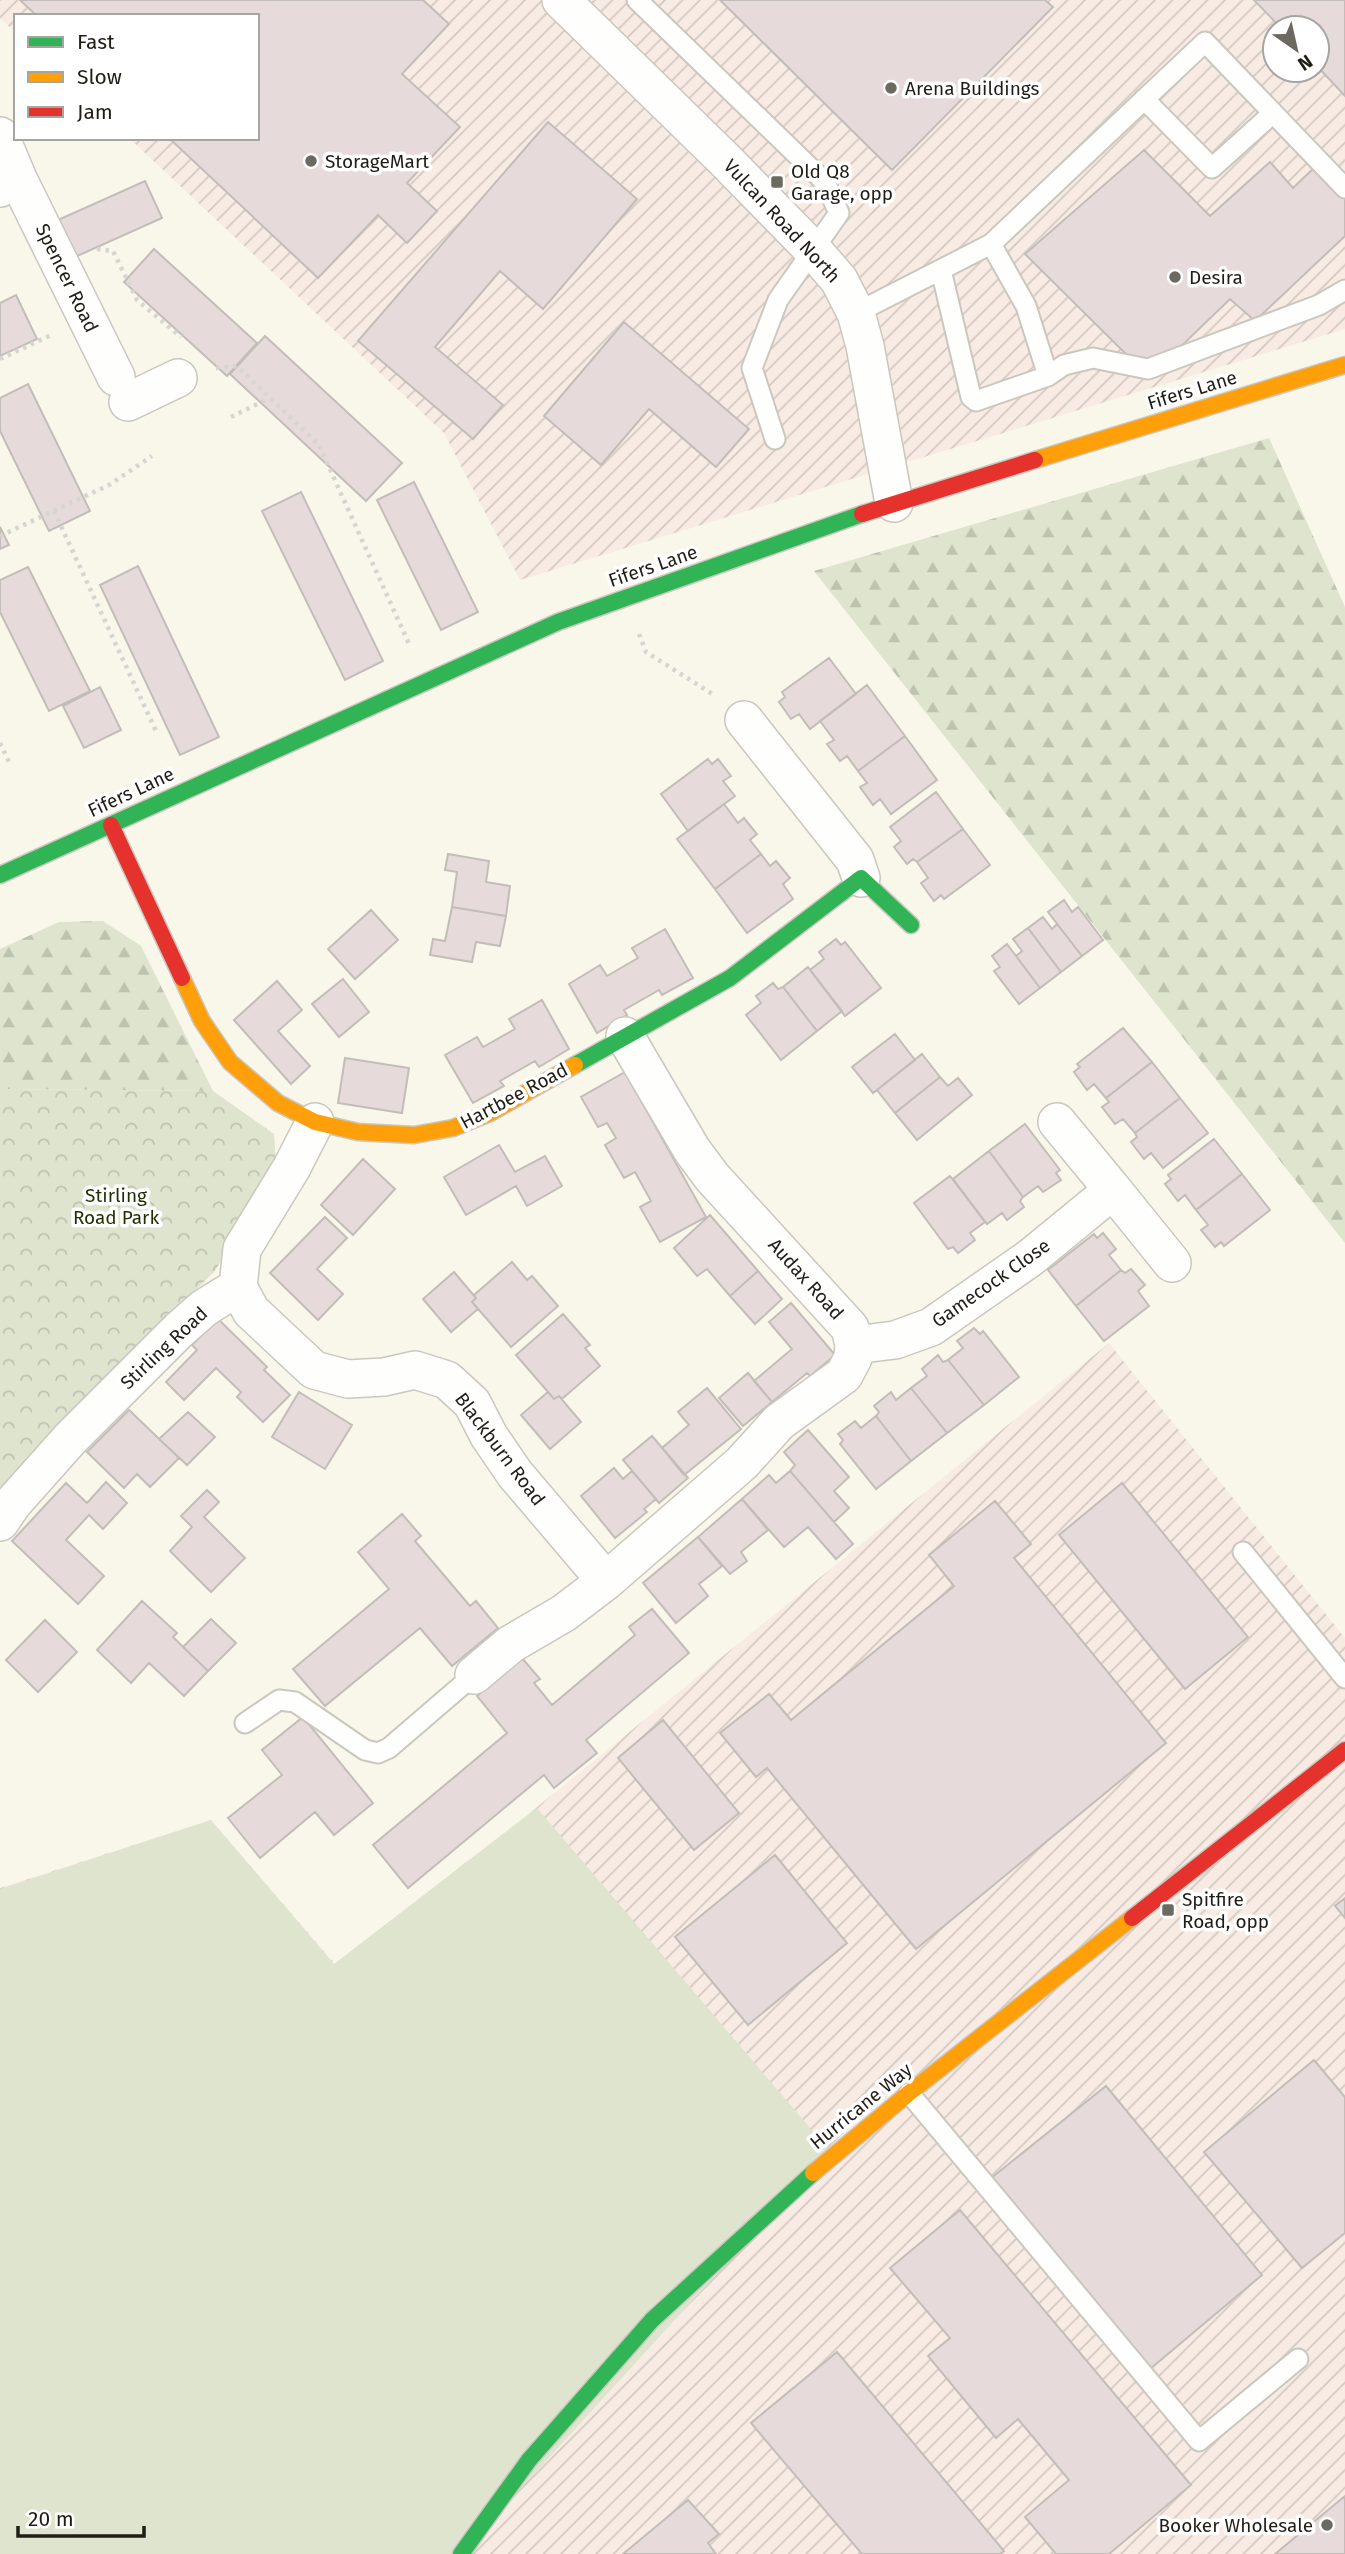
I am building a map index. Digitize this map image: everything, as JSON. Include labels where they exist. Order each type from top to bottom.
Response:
[{"type":"street","name":"Vulcan Road North","points":[[561,0],[726,160],[839,280],[856,313],[865,346],[894,503]]},
{"type":"street","name":"Spencer Road","points":[[0,136],[9,183],[51,245],[122,390],[178,378]]},
{"type":"street","name":"Fifers Lane","points":[[0,875],[558,622],[894,503],[1345,365]]},
{"type":"street","points":[[744,720],[855,860],[860,878],[911,925]]},
{"type":"street","name":"Hartbee Road","points":[[111,825],[202,1021],[230,1062],[278,1103],[314,1122],[358,1132],[414,1135],[453,1128],[489,1113],[730,978],[860,878]]},
{"type":"street","name":"Audax Road","points":[[625,1036],[692,1150],[712,1177],[850,1328],[854,1345]]},
{"type":"street","points":[[238,1287],[242,1249],[292,1167],[314,1122]]},
{"type":"street","points":[[1056,1122],[1172,1263]]},
{"type":"street","name":"Gamecock Close","points":[[854,1345],[895,1340],[931,1326],[1030,1258],[1113,1190]]},
{"type":"street","name":"Stirling Road","points":[[0,1522],[13,1503],[70,1438],[179,1330],[204,1308],[238,1287]]},
{"type":"street","name":"Blackburn Road","points":[[238,1287],[251,1311],[314,1370],[348,1379],[384,1377],[415,1370],[447,1380],[472,1403],[489,1436],[514,1474],[606,1581]]},
{"type":"street","points":[[474,1675],[511,1644],[564,1613],[606,1581],[742,1463],[779,1422],[844,1375],[853,1358],[854,1345]]},
{"type":"street","name":"Hurricane Way","points":[[461,2554],[529,2460],[652,2320],[797,2186],[909,2093],[1345,1750]]},
{"type":"lane","points":[[637,0],[825,182],[839,213],[778,300],[752,368],[775,439]]},
{"type":"lane","points":[[856,313],[991,244],[1205,42],[1345,188]]},
{"type":"lane","points":[[1144,99],[1212,168],[1273,113]]},
{"type":"lane","points":[[991,244],[1026,306],[1048,376]]},
{"type":"lane","points":[[941,270],[971,397],[976,401],[1048,376],[1065,365],[1093,358],[1148,369],[1297,314],[1345,290]]},
{"type":"lane","points":[[1243,1552],[1345,1678]]},
{"type":"lane","points":[[245,1723],[279,1700],[295,1703],[365,1750],[378,1753],[389,1748],[474,1675]]},
{"type":"lane","points":[[909,2093],[1199,2441],[1298,2360]]},
{"type":"path","points":[[51,245],[113,251],[138,299],[186,342]]},
{"type":"path","points":[[0,359],[87,318]]},
{"type":"path","points":[[215,368],[237,366],[319,445],[425,681]]},
{"type":"path","points":[[231,417],[268,398]]},
{"type":"path","points":[[0,536],[109,485],[152,456]]},
{"type":"path","points":[[54,511],[156,731]]},
{"type":"path","points":[[636,627],[646,652],[732,706],[744,720]]},
{"type":"path","points":[[0,743],[10,764]]},
{"type":"shaded area","points":[[0,0],[1345,0],[1345,329],[520,580],[444,433],[131,140],[259,140],[259,14],[14,14],[14,31],[0,18]]},
{"type":"shaded area","points":[[1109,1343],[1345,1638],[1345,2554],[0,2554],[0,1888],[211,1820],[335,1964],[537,1807]]},
{"type":"green space","points":[[1269,438],[1345,607],[1345,1243],[814,571]]},
{"type":"green space","points":[[103,921],[141,946],[213,1091],[0,1089],[0,949],[59,922]]},
{"type":"green space","name":"Stirling Road Park","points":[[0,1089],[213,1091],[274,1134],[276,1163],[215,1271],[66,1417],[0,1494]]},
{"type":"green space","points":[[537,1808],[834,2156],[797,2186],[461,2554],[0,2554],[0,1889],[211,1820],[334,1964]]},
{"type":"building","name":"StorageMart","points":[[20,0],[423,0],[449,24],[402,74],[460,127],[407,183],[437,211],[407,243],[378,215],[318,278],[171,140],[259,140],[259,14],[35,14]]},
{"type":"building","name":"Arena Buildings","points":[[720,0],[1045,0],[1053,7],[892,170]]},
{"type":"building","points":[[1254,0],[1345,0],[1345,96],[1331,81],[1331,14],[1268,14]]},
{"type":"building","points":[[548,122],[637,199],[543,309],[500,271],[435,347],[503,405],[473,439],[358,341]]},
{"type":"building","name":"Desira","points":[[1144,150],[1210,216],[1270,162],[1293,188],[1317,165],[1345,194],[1345,236],[1255,321],[1230,299],[1172,355],[1155,363],[1133,361],[1025,254]]},
{"type":"building","points":[[145,181],[162,218],[75,257],[58,220]]},
{"type":"building","points":[[154,249],[257,343],[227,376],[124,282]]},
{"type":"building","points":[[16,295],[37,339],[0,356],[0,303]]},
{"type":"building","points":[[624,322],[749,429],[716,467],[649,409],[601,465],[544,416]]},
{"type":"building","points":[[265,336],[402,463],[366,501],[230,374]]},
{"type":"building","points":[[28,384],[90,511],[49,531],[0,431],[0,398]]},
{"type":"building","points":[[414,482],[478,612],[441,630],[377,500]]},
{"type":"building","points":[[301,492],[383,661],[345,680],[262,511]]},
{"type":"building","points":[[0,527],[9,545],[0,549]]},
{"type":"building","points":[[138,566],[219,737],[180,755],[100,585]]},
{"type":"building","points":[[28,567],[90,691],[49,711],[0,612],[0,580]]},
{"type":"building","points":[[829,658],[856,694],[810,729],[799,714],[791,719],[779,702],[785,697],[782,692]]},
{"type":"building","points":[[867,685],[905,736],[858,771],[847,756],[840,761],[827,744],[834,740],[820,721]]},
{"type":"building","points":[[100,687],[121,730],[84,748],[63,706]]},
{"type":"building","points":[[905,736],[937,780],[891,814],[880,799],[873,805],[860,787],[867,783],[858,771]]},
{"type":"building","points":[[708,759],[712,764],[718,759],[731,776],[723,781],[735,796],[688,831],[661,794]]},
{"type":"building","points":[[936,792],[963,829],[917,862],[913,859],[907,864],[894,847],[901,841],[890,827]]},
{"type":"building","points":[[724,804],[738,823],[744,818],[757,834],[750,840],[761,854],[715,889],[677,839]]},
{"type":"building","points":[[963,829],[990,865],[944,899],[941,895],[934,901],[921,883],[928,878],[917,862]]},
{"type":"building","points":[[448,854],[489,861],[486,882],[510,886],[506,916],[452,907],[457,872],[445,870]]},
{"type":"building","points":[[761,854],[770,866],[776,861],[790,878],[783,884],[793,899],[747,933],[715,889]]},
{"type":"building","points":[[1064,900],[1072,912],[1078,907],[1103,940],[1082,956],[1048,912]]},
{"type":"building","points":[[452,907],[506,916],[500,946],[476,942],[472,962],[430,955],[433,939],[445,941]]},
{"type":"building","points":[[371,910],[398,940],[355,979],[328,949]]},
{"type":"building","points":[[1043,917],[1052,929],[1057,924],[1082,956],[1061,972],[1028,928]]},
{"type":"building","points":[[1028,928],[1061,972],[1040,988],[1016,956],[1022,951],[1013,939]]},
{"type":"building","points":[[665,929],[693,978],[662,995],[659,990],[624,1010],[627,1015],[597,1033],[569,984],[600,965],[607,976],[638,958],[632,948]]},
{"type":"building","points":[[836,939],[841,945],[845,942],[881,988],[845,1016],[810,970],[824,959],[819,952]]},
{"type":"building","points":[[1007,944],[1040,988],[1019,1004],[994,971],[1000,967],[992,956]]},
{"type":"building","points":[[808,967],[842,1011],[817,1031],[783,987]]},
{"type":"building","points":[[343,979],[369,1012],[339,1037],[312,1004]]},
{"type":"building","points":[[277,981],[302,1010],[278,1031],[310,1066],[291,1084],[234,1020]]},
{"type":"building","points":[[773,983],[778,989],[783,987],[817,1031],[781,1060],[746,1015],[761,1003],[756,996]]},
{"type":"building","points":[[542,1000],[569,1049],[539,1067],[535,1061],[500,1081],[504,1086],[473,1103],[445,1055],[477,1037],[483,1047],[515,1029],[509,1019]]},
{"type":"building","points":[[1123,1028],[1152,1062],[1106,1098],[1094,1084],[1087,1090],[1074,1072],[1080,1067],[1077,1064]]},
{"type":"building","points":[[895,1034],[915,1060],[873,1093],[852,1067]]},
{"type":"building","points":[[922,1054],[940,1077],[895,1113],[877,1090]]},
{"type":"building","points":[[345,1058],[409,1068],[402,1113],[338,1103]]},
{"type":"building","points":[[1152,1062],[1180,1098],[1135,1133],[1123,1119],[1115,1124],[1102,1107],[1109,1102],[1106,1098]]},
{"type":"building","points":[[625,1072],[706,1217],[660,1242],[640,1207],[651,1201],[635,1172],[624,1178],[605,1145],[616,1138],[607,1123],[598,1127],[581,1097]]},
{"type":"building","points":[[940,1077],[948,1086],[958,1078],[972,1095],[917,1140],[895,1113]]},
{"type":"building","points":[[1180,1098],[1208,1133],[1163,1168],[1151,1153],[1144,1159],[1131,1142],[1137,1137],[1135,1133]]},
{"type":"building","points":[[1025,1124],[1060,1170],[1056,1173],[1061,1180],[1043,1192],[1038,1186],[1023,1197],[989,1151]]},
{"type":"building","points":[[1214,1139],[1242,1174],[1196,1210],[1185,1195],[1178,1201],[1165,1184],[1171,1179],[1168,1175]]},
{"type":"building","points":[[499,1145],[515,1172],[545,1156],[562,1186],[527,1206],[516,1186],[466,1215],[444,1177]]},
{"type":"building","points":[[989,1151],[1023,1197],[1020,1201],[1024,1207],[1007,1220],[1002,1213],[987,1224],[953,1179]]},
{"type":"building","points":[[363,1159],[395,1189],[353,1235],[321,1205]]},
{"type":"building","points":[[1242,1174],[1270,1210],[1224,1246],[1221,1242],[1215,1247],[1201,1230],[1208,1225],[1196,1210]]},
{"type":"building","points":[[950,1176],[985,1222],[970,1233],[975,1240],[958,1253],[953,1247],[948,1249],[914,1203]]},
{"type":"building","points":[[710,1215],[758,1271],[730,1296],[707,1269],[697,1276],[674,1248]]},
{"type":"building","points":[[325,1217],[347,1238],[317,1269],[343,1294],[318,1320],[270,1273]]},
{"type":"building","points":[[1103,1233],[1116,1249],[1109,1255],[1121,1270],[1076,1306],[1048,1270],[1094,1234],[1097,1238]]},
{"type":"building","points":[[512,1262],[527,1280],[532,1276],[558,1306],[511,1347],[472,1302],[476,1298],[474,1295]]},
{"type":"building","points":[[1131,1269],[1145,1285],[1138,1291],[1149,1306],[1104,1341],[1076,1306],[1121,1270],[1125,1273]]},
{"type":"building","points":[[758,1271],[782,1299],[755,1324],[730,1296]]},
{"type":"building","points":[[454,1272],[476,1298],[472,1302],[478,1309],[451,1332],[423,1299]]},
{"type":"building","points":[[791,1303],[835,1355],[810,1376],[807,1373],[772,1402],[754,1381],[792,1349],[769,1322]]},
{"type":"building","points":[[563,1314],[590,1345],[585,1348],[600,1366],[562,1399],[559,1396],[554,1399],[516,1355]]},
{"type":"building","points":[[218,1319],[267,1367],[264,1370],[290,1395],[263,1422],[237,1397],[241,1392],[216,1368],[184,1400],[166,1382],[197,1350],[192,1345]]},
{"type":"building","points":[[974,1328],[980,1334],[983,1331],[1019,1377],[984,1405],[948,1360],[963,1348],[957,1341]]},
{"type":"building","points":[[938,1355],[943,1362],[948,1360],[984,1405],[947,1433],[911,1388],[927,1376],[922,1369]]},
{"type":"building","points":[[748,1373],[772,1402],[743,1426],[719,1398]]},
{"type":"building","points":[[707,1388],[741,1429],[684,1475],[662,1448],[689,1425],[678,1412]]},
{"type":"building","points":[[911,1388],[947,1433],[911,1461],[876,1416],[879,1412],[874,1406],[891,1392],[896,1400]]},
{"type":"building","points":[[299,1392],[352,1425],[325,1469],[272,1437]]},
{"type":"building","points":[[548,1392],[554,1399],[559,1396],[581,1422],[550,1449],[521,1415]]},
{"type":"building","points":[[129,1410],[179,1458],[150,1487],[137,1474],[124,1488],[87,1452]]},
{"type":"building","points":[[188,1412],[215,1437],[187,1465],[159,1439]]},
{"type":"building","points":[[876,1416],[911,1461],[876,1489],[840,1444],[843,1440],[838,1434],[855,1421],[861,1428]]},
{"type":"building","points":[[808,1430],[849,1477],[834,1491],[849,1508],[834,1522],[790,1471],[795,1465],[784,1452]]},
{"type":"building","points":[[652,1436],[688,1478],[659,1503],[623,1460]]},
{"type":"building","points":[[614,1468],[623,1479],[632,1471],[656,1499],[644,1509],[647,1512],[615,1538],[581,1496]]},
{"type":"building","points":[[790,1471],[853,1544],[836,1559],[808,1527],[784,1547],[742,1499],[769,1475],[776,1483]]},
{"type":"building","points":[[106,1482],[127,1503],[103,1529],[89,1515],[66,1540],[104,1576],[78,1604],[12,1541],[66,1483],[87,1503]]},
{"type":"building","points":[[1122,1483],[1248,1637],[1185,1689],[1059,1535]]},
{"type":"building","points":[[207,1490],[219,1502],[204,1517],[245,1558],[211,1592],[170,1551],[192,1527],[181,1516]]},
{"type":"building","points":[[742,1499],[768,1530],[741,1552],[747,1561],[730,1574],[698,1537]]},
{"type":"building","points":[[995,1501],[1031,1544],[1014,1558],[1166,1743],[916,1949],[767,1768],[756,1777],[720,1733],[769,1694],[791,1720],[954,1586],[929,1555]]},
{"type":"building","points":[[402,1514],[421,1536],[415,1541],[470,1606],[476,1601],[498,1628],[452,1666],[420,1628],[325,1706],[293,1669],[389,1589],[358,1552]]},
{"type":"building","points":[[698,1537],[722,1566],[699,1584],[708,1596],[676,1623],[643,1583]]},
{"type":"building","points":[[142,1601],[177,1633],[173,1637],[208,1671],[184,1696],[149,1663],[131,1683],[97,1650]]},
{"type":"building","points":[[652,1609],[689,1653],[586,1740],[597,1753],[554,1788],[544,1775],[408,1888],[373,1845],[507,1733],[477,1696],[522,1658],[540,1679],[534,1683],[552,1705],[635,1635],[629,1627]]},
{"type":"building","points":[[211,1619],[236,1643],[208,1671],[183,1647]]},
{"type":"building","points":[[45,1620],[77,1652],[38,1692],[6,1660]]},
{"type":"building","points":[[303,1717],[373,1803],[334,1835],[315,1812],[260,1858],[228,1818],[282,1775],[262,1750]]},
{"type":"building","points":[[663,1720],[739,1813],[694,1850],[618,1758]]},
{"type":"building","points":[[775,1855],[847,1943],[748,2025],[675,1937]]},
{"type":"building","points":[[1345,1898],[1345,1918],[1335,1906]]},
{"type":"building","points":[[1314,2060],[1345,2097],[1345,2233],[1302,2268],[1204,2152]]},
{"type":"building","points":[[1106,2086],[1262,2275],[1150,2369],[990,2179]]},
{"type":"building","points":[[960,2210],[1191,2485],[1109,2554],[1056,2554],[1025,2517],[1069,2480],[1018,2419],[996,2438],[928,2356],[950,2338],[890,2268]]},
{"type":"building","points":[[837,2352],[1004,2551],[1000,2554],[862,2554],[751,2423]]},
{"type":"building","name":"Booker Wholesale","points":[[1345,2496],[1345,2554],[1275,2554]]},
{"type":"building","points":[[688,2500],[719,2534],[708,2543],[716,2554],[623,2554]]},
{"type":"traffic: fast","points":[[0,875],[558,622],[862,514]]},
{"type":"traffic: fast","points":[[575,1065],[730,978],[861,878],[911,925]]},
{"type":"traffic: fast","points":[[461,2554],[529,2460],[652,2320],[813,2173]]},
{"type":"traffic: slow","points":[[1035,460],[1345,365]]},
{"type":"traffic: slow","points":[[182,978],[202,1021],[230,1062],[278,1103],[315,1122],[358,1132],[414,1135],[453,1128],[490,1113],[575,1065]]},
{"type":"traffic: slow","points":[[813,2173],[909,2093],[1132,1918]]},
{"type":"traffic: jam","points":[[862,514],[1035,460]]},
{"type":"traffic: jam","points":[[111,825],[182,978]]},
{"type":"traffic: jam","points":[[1132,1918],[1345,1750]]},
{"type":"place","name":"Arena Buildings","points":[[891,88]]},
{"type":"place","name":"StorageMart","points":[[311,161]]},
{"type":"place","name":"Old Q8 Garage, opp","points":[[777,182]]},
{"type":"place","name":"Desira","points":[[1175,277]]},
{"type":"place","name":"Spitfire Road, opp","points":[[1168,1910]]},
{"type":"place","name":"Booker Wholesale","points":[[1327,2525]]}]
